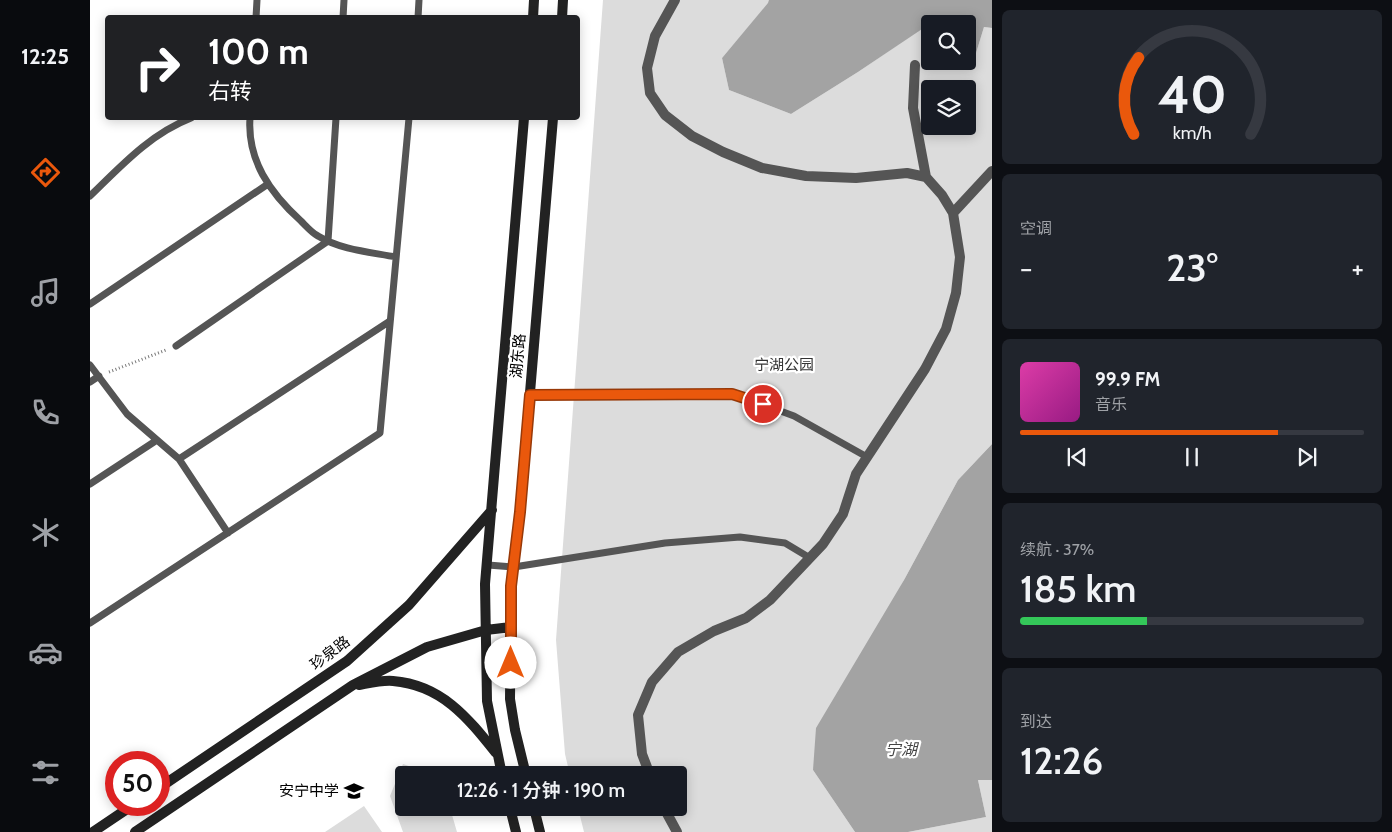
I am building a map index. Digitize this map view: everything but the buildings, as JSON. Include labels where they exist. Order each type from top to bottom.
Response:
[{"type":"main road","points":[[533,15],[534,0]]},
{"type":"main road","points":[[562,15],[563,0]]},
{"type":"main road","name":"湖东路","points":[[500,766],[487,701],[485,584],[524,120]]},
{"type":"main road","name":"湖东路","points":[[524,766],[510,699],[511,586],[530,395],[553,120]]},
{"type":"main road","name":"珍泉路","points":[[170,781],[347,661],[409,605],[492,510]]},
{"type":"main road","points":[[135,832],[353,685],[427,647],[486,630],[511,627]]},
{"type":"main road","points":[[353,685],[392,681],[421,686],[444,698],[469,719],[497,755]]},
{"type":"main road","points":[[93,832],[117,816]]},
{"type":"main road","points":[[512,816],[516,832]]},
{"type":"main road","points":[[536,816],[540,832]]},
{"type":"street","points":[[647,766],[642,754],[638,715],[652,682],[678,652],[714,631],[746,618],[770,600],[823,544],[843,514],[856,474],[925,369],[946,329],[956,293],[960,257],[952,213],[942,195],[926,178],[907,173],[856,178],[814,176],[762,168],[723,152],[692,136],[665,115],[650,93],[647,68],[655,36],[674,0]]},
{"type":"street","points":[[915,66],[913,108],[926,178]]},
{"type":"street","points":[[952,213],[992,171]]},
{"type":"street","points":[[668,816],[677,832]]},
{"type":"lane","points":[[256,15],[257,0]]},
{"type":"lane","points":[[343,15],[344,0]]},
{"type":"lane","points":[[418,15],[419,0]]},
{"type":"lane","points":[[90,196],[136,151],[173,125],[186,120]]},
{"type":"lane","points":[[250,120],[249,135],[256,162],[268,184],[292,213],[317,236],[328,241],[341,246],[396,257]]},
{"type":"lane","points":[[328,241],[336,120]]},
{"type":"lane","points":[[90,623],[380,433],[409,120]]},
{"type":"lane","points":[[90,304],[268,184]]},
{"type":"lane","points":[[176,346],[328,241]]},
{"type":"lane","points":[[179,459],[390,321]]},
{"type":"lane","points":[[90,365],[127,414],[179,459],[228,533]]},
{"type":"lane","points":[[90,382],[99,376]]},
{"type":"lane","points":[[530,395],[732,394],[794,416],[866,457]]},
{"type":"lane","points":[[90,484],[157,440]]},
{"type":"lane","points":[[488,565],[514,567],[664,543],[740,537],[785,543],[810,558]]},
{"type":"path","points":[[99,376],[176,346]]},
{"type":"green space","name":"宁湖公园","points":[[603,0],[769,0],[769,3],[722,58],[729,90],[791,114],[858,72],[921,29],[921,70],[976,70],[976,53],[984,27],[992,28],[992,444],[958,480],[904,580],[813,770],[855,832],[584,832],[580,816],[687,816],[687,766],[568,766],[565,754],[556,640]]},
{"type":"green space","points":[[978,780],[992,780],[992,832],[908,832],[986,817]]},
{"type":"green space","points":[[395,784],[395,810],[390,796]]},
{"type":"green space","points":[[364,806],[382,832],[325,832]]},
{"type":"green space","points":[[397,816],[452,816],[457,832],[403,832]]},
{"type":"water","points":[[769,0],[992,0],[992,28],[984,27],[976,53],[976,15],[921,15],[921,30],[791,114],[729,90],[722,58]]},
{"type":"water","name":"宁湖","points":[[992,444],[992,780],[978,780],[986,817],[908,832],[855,832],[813,770],[816,728],[904,580],[958,480]]},
{"type":"place","name":"安宁中学","points":[[354,791]]},
{"type":"route","points":[[511,663],[511,586],[520,512],[530,395],[722,393],[732,394],[763,404]]}]
